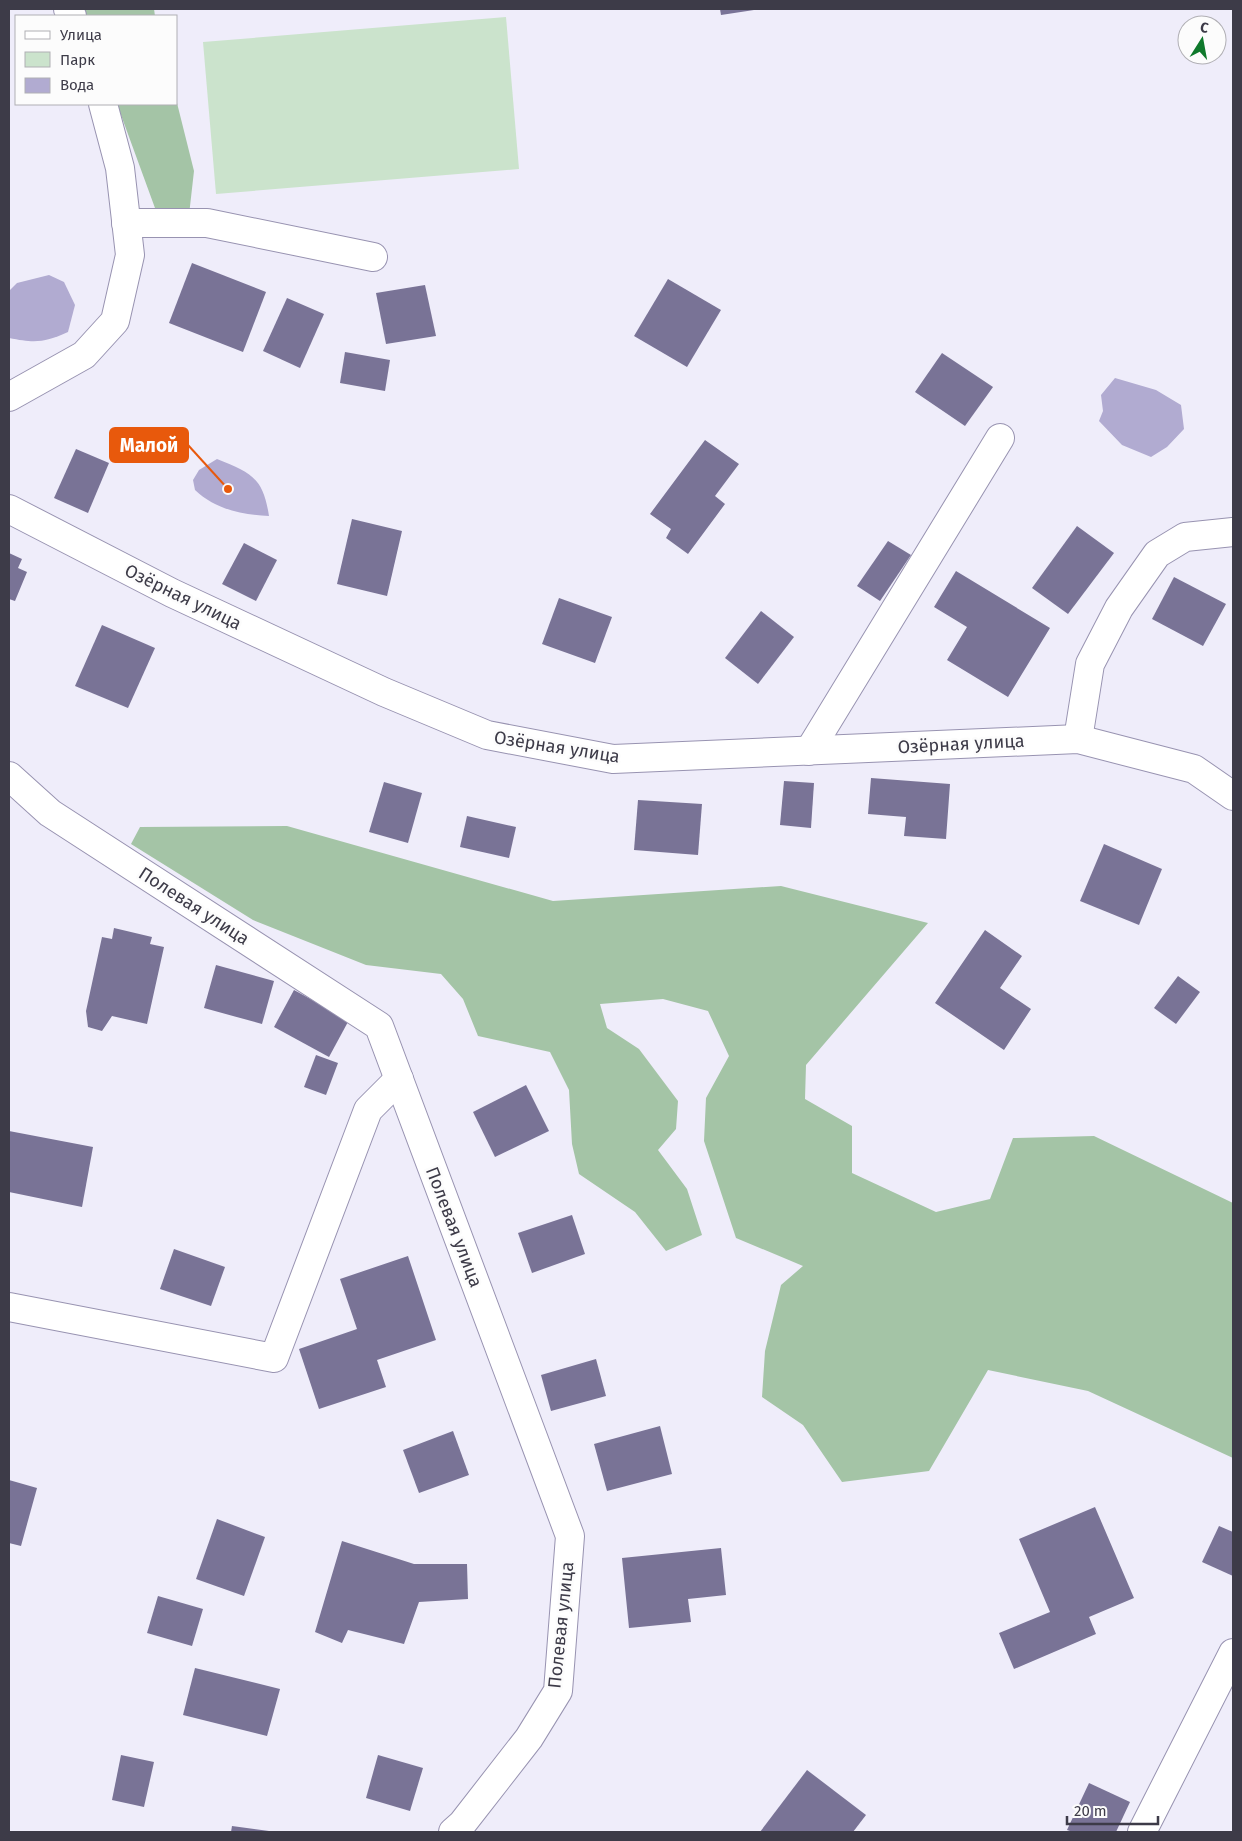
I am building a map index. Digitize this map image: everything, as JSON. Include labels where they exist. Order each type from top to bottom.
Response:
[{"type":"street","points":[[9,397],[84,354],[115,321],[130,256],[120,168],[103,105]]},
{"type":"street","points":[[126,223],[207,223],[373,258]]},
{"type":"street","points":[[809,751],[1000,438]]},
{"type":"street","name":"Озёрная улица","points":[[9,509],[172,593],[384,692],[487,735],[614,759],[1078,739],[1194,769],[1233,796]]},
{"type":"street","points":[[1078,739],[1090,664],[1119,608],[1157,554],[1185,537],[1233,532]]},
{"type":"street","name":"Полевая улица","points":[[9,776],[50,813],[379,1026],[570,1536],[558,1692],[529,1738],[462,1824],[453,1832]]},
{"type":"street","points":[[9,1307],[274,1358],[368,1110],[398,1079]]},
{"type":"street","points":[[1142,1832],[1233,1653]]},
{"type":"green space","points":[[82,9],[154,9],[155,15],[85,15]]},
{"type":"green space","points":[[506,17],[519,169],[216,194],[203,42]]},
{"type":"green space","points":[[117,105],[178,105],[194,171],[189,215],[159,219]]},
{"type":"green space","points":[[287,826],[553,901],[781,886],[928,923],[806,1065],[805,1099],[852,1126],[852,1173],[936,1212],[990,1199],[1013,1138],[1094,1136],[1233,1203],[1233,1458],[1088,1391],[988,1370],[929,1471],[842,1482],[803,1425],[762,1397],[765,1351],[781,1285],[803,1266],[736,1238],[704,1141],[706,1098],[729,1056],[708,1011],[663,999],[600,1004],[607,1028],[639,1049],[678,1101],[676,1129],[658,1150],[687,1189],[702,1235],[666,1251],[635,1212],[579,1174],[572,1144],[569,1090],[550,1052],[478,1036],[463,999],[441,974],[366,965],[253,920],[131,844],[140,827]]},
{"type":"water","points":[[49,275],[64,282],[75,305],[68,332],[39,341],[9,338],[9,291],[17,283]]},
{"type":"water","points":[[1115,378],[1156,390],[1181,405],[1184,429],[1167,447],[1151,457],[1122,445],[1099,421],[1103,411],[1101,395]]},
{"type":"water","points":[[217,459],[239,468],[254,478],[263,493],[269,516],[229,510],[211,502],[195,490],[193,480],[199,470]]},
{"type":"building","points":[[720,9],[753,9],[754,10],[721,15]]},
{"type":"building","points":[[192,263],[266,292],[243,352],[169,323]]},
{"type":"building","points":[[668,279],[721,310],[687,367],[634,336]]},
{"type":"building","points":[[425,285],[436,336],[386,344],[376,293]]},
{"type":"building","points":[[287,298],[324,314],[300,368],[263,351]]},
{"type":"building","points":[[345,352],[390,360],[385,391],[340,383]]},
{"type":"building","points":[[942,353],[993,387],[965,426],[915,392]]},
{"type":"building","points":[[705,440],[739,464],[715,496],[725,504],[688,554],[666,538],[671,529],[650,514]]},
{"type":"building","points":[[76,449],[109,463],[88,513],[54,498]]},
{"type":"building","points":[[352,519],[402,531],[387,596],[337,584]]},
{"type":"building","points":[[1077,526],[1114,553],[1068,614],[1032,588]]},
{"type":"building","points":[[888,541],[911,555],[880,601],[857,586]]},
{"type":"building","points":[[244,543],[277,560],[256,601],[222,584]]},
{"type":"building","points":[[9,553],[22,559],[18,568],[27,572],[15,601],[9,599]]},
{"type":"building","points":[[956,571],[1050,628],[1008,697],[947,660],[967,627],[934,607]]},
{"type":"building","points":[[1174,577],[1226,604],[1203,646],[1152,619]]},
{"type":"building","points":[[559,598],[612,617],[595,663],[542,644]]},
{"type":"building","points":[[761,611],[794,637],[758,684],[725,658]]},
{"type":"building","points":[[102,625],[155,648],[128,708],[75,686]]},
{"type":"building","points":[[871,778],[950,784],[946,839],[904,836],[906,817],[868,814]]},
{"type":"building","points":[[784,781],[814,783],[811,828],[780,825]]},
{"type":"building","points":[[384,782],[422,793],[408,843],[369,832]]},
{"type":"building","points":[[638,800],[702,804],[698,855],[634,850]]},
{"type":"building","points":[[467,816],[516,827],[509,858],[460,847]]},
{"type":"building","points":[[1104,844],[1162,869],[1139,925],[1080,901]]},
{"type":"building","points":[[114,928],[152,937],[150,944],[164,947],[147,1024],[112,1016],[102,1031],[88,1027],[86,1011],[102,937],[112,939]]},
{"type":"building","points":[[985,930],[1022,956],[1000,988],[1031,1009],[1004,1050],[935,1003]]},
{"type":"building","points":[[216,965],[274,981],[262,1024],[204,1008]]},
{"type":"building","points":[[1178,976],[1200,992],[1176,1024],[1154,1008]]},
{"type":"building","points":[[294,990],[349,1020],[329,1057],[274,1027]]},
{"type":"building","points":[[316,1055],[338,1063],[326,1095],[304,1087]]},
{"type":"building","points":[[526,1085],[549,1131],[495,1157],[473,1112]]},
{"type":"building","points":[[9,1131],[93,1147],[82,1207],[9,1192]]},
{"type":"building","points":[[572,1215],[585,1254],[532,1273],[518,1233]]},
{"type":"building","points":[[174,1249],[225,1267],[211,1306],[160,1289]]},
{"type":"building","points":[[408,1256],[436,1340],[377,1360],[386,1387],[319,1409],[299,1349],[357,1329],[340,1279]]},
{"type":"building","points":[[596,1359],[606,1396],[551,1411],[541,1375]]},
{"type":"building","points":[[660,1426],[672,1474],[607,1491],[594,1444]]},
{"type":"building","points":[[453,1431],[469,1475],[419,1493],[403,1450]]},
{"type":"building","points":[[9,1480],[37,1488],[21,1546],[9,1543]]},
{"type":"building","points":[[1095,1507],[1134,1598],[1089,1617],[1096,1634],[1014,1669],[999,1633],[1050,1612],[1019,1539]]},
{"type":"building","points":[[217,1519],[265,1537],[244,1596],[196,1579]]},
{"type":"building","points":[[1219,1526],[1233,1532],[1233,1576],[1202,1562]]},
{"type":"building","points":[[342,1541],[414,1564],[467,1564],[468,1599],[419,1602],[404,1644],[348,1630],[342,1643],[315,1632]]},
{"type":"building","points":[[721,1548],[726,1595],[688,1599],[691,1622],[629,1628],[622,1558]]},
{"type":"building","points":[[158,1596],[203,1609],[192,1646],[147,1633]]},
{"type":"building","points":[[195,1668],[280,1689],[267,1736],[183,1715]]},
{"type":"building","points":[[121,1755],[154,1762],[144,1807],[112,1800]]},
{"type":"building","points":[[378,1755],[423,1768],[410,1811],[366,1798]]},
{"type":"building","points":[[807,1770],[866,1815],[853,1832],[760,1832]]},
{"type":"building","points":[[1089,1783],[1130,1802],[1116,1832],[1073,1832],[1067,1830]]},
{"type":"building","points":[[232,1826],[269,1831],[269,1832],[231,1832]]},
{"type":"place","name":"Малой","points":[[228,489]]}]
